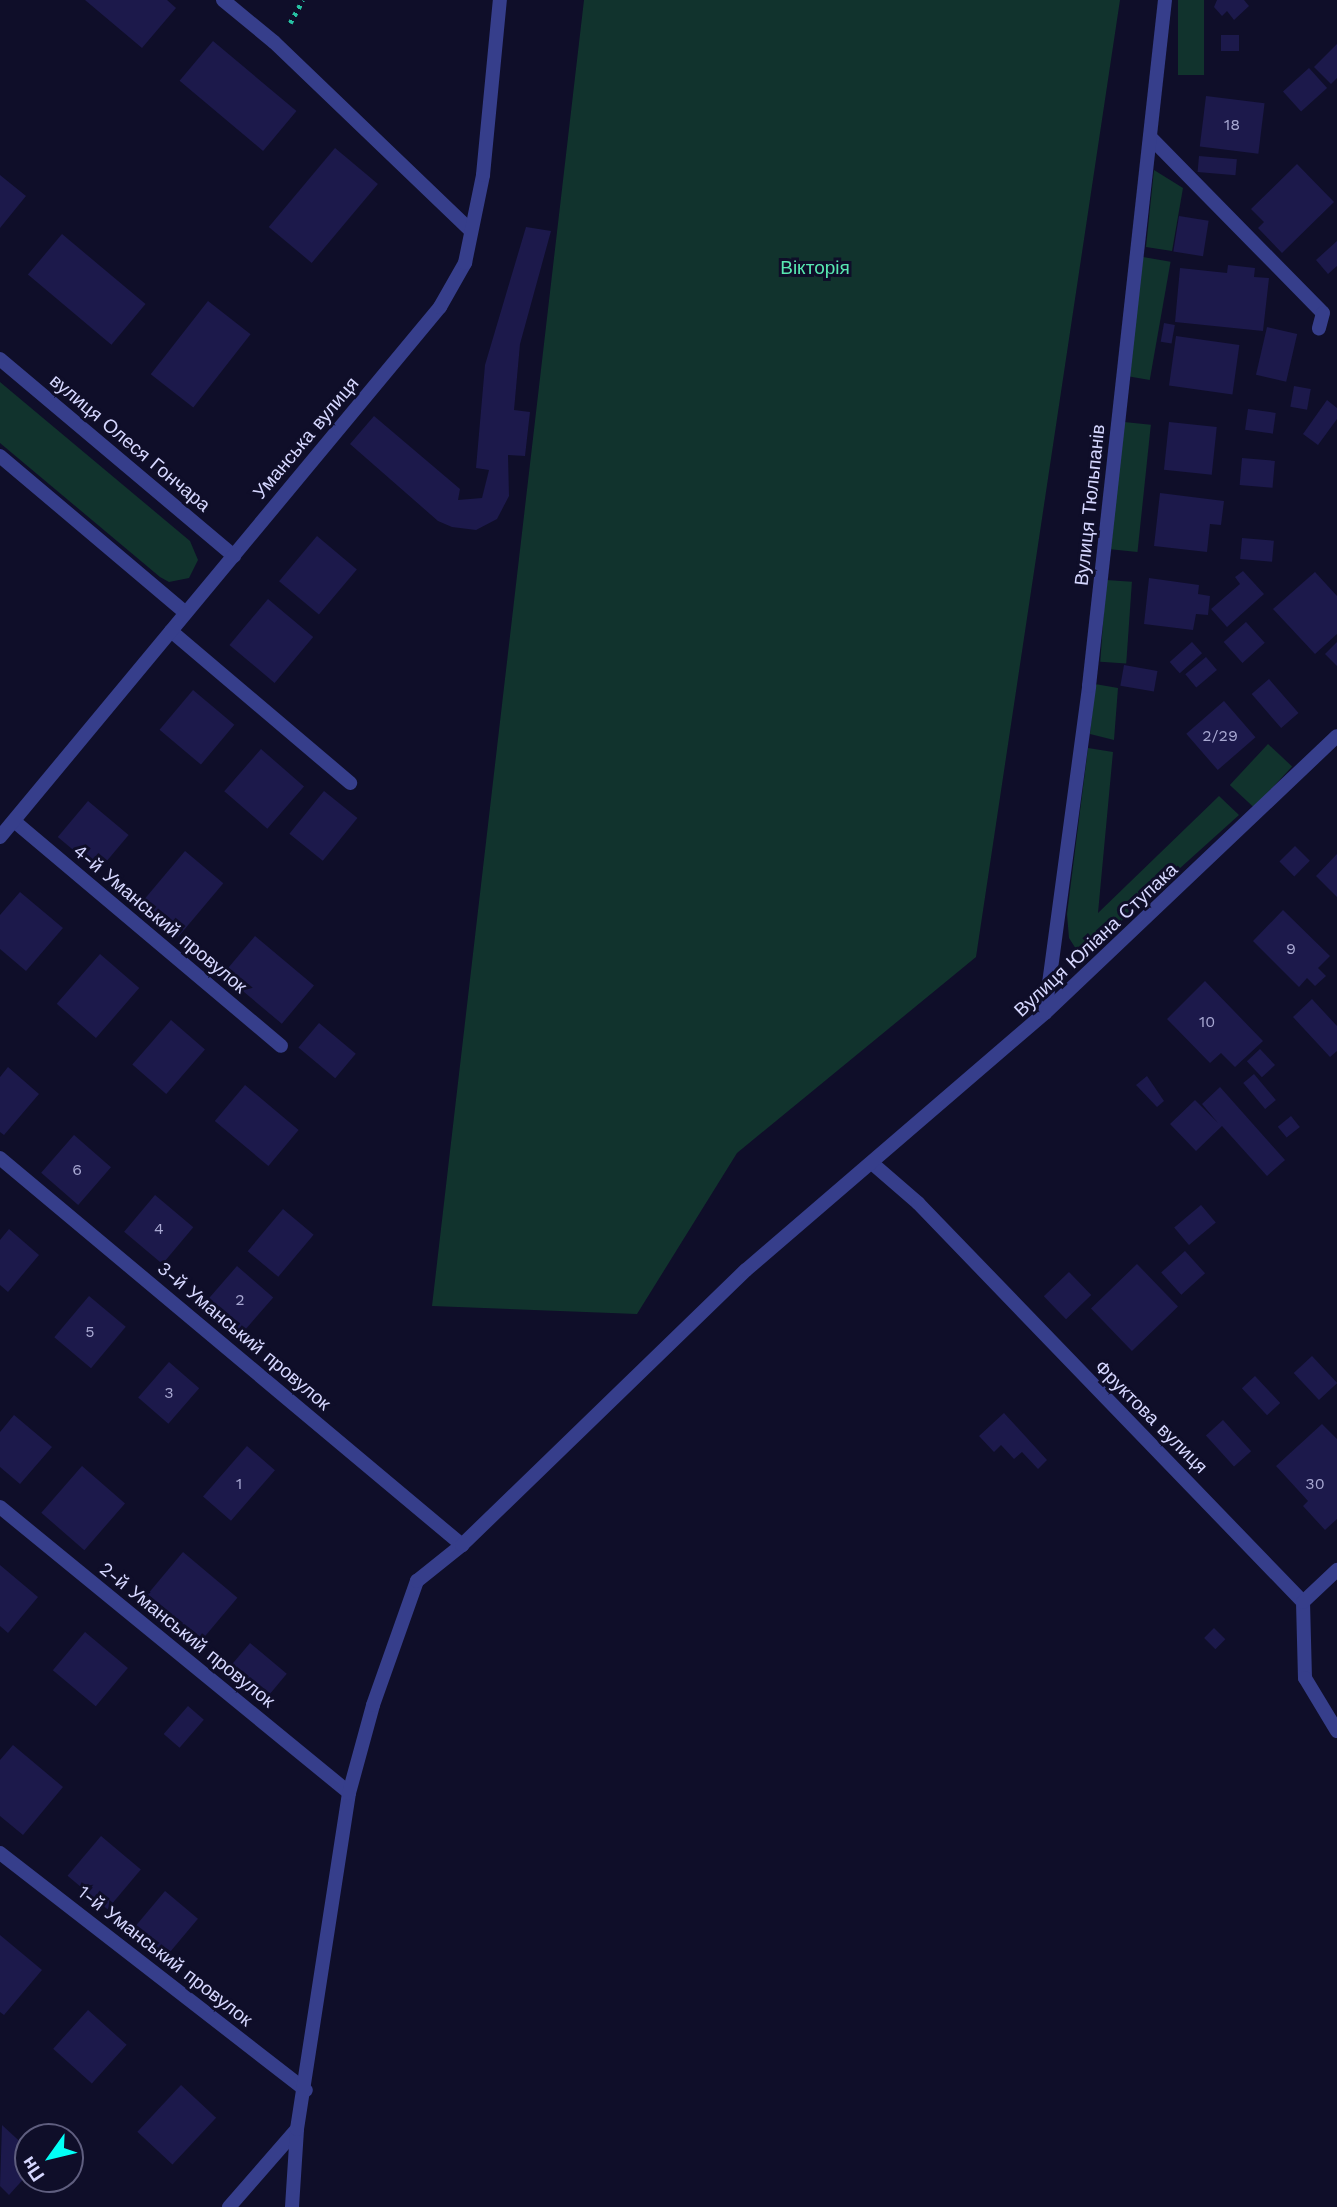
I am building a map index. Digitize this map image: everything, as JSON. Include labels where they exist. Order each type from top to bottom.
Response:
[{"type":"street","points":[[223,0],[274,42],[470,230]]},
{"type":"street","name":"Уманська вулиця","points":[[0,838],[440,307],[465,263],[483,175],[500,0]]},
{"type":"street","name":"Вулиця Тюльпанів","points":[[1045,1013],[1089,686],[1165,0]]},
{"type":"street","points":[[1151,138],[1323,313],[1319,328]]},
{"type":"street","name":"вулиця Олеся Гончара","points":[[0,359],[234,555]]},
{"type":"street","points":[[0,456],[186,613]]},
{"type":"street","points":[[171,631],[350,783]]},
{"type":"street","name":"Вулиця Юліана Ступака","points":[[292,2207],[297,2129],[306,2090],[349,1793],[373,1704],[417,1581],[462,1545],[746,1270],[873,1164],[1045,1013],[1337,736]]},
{"type":"street","name":"4-й Уманський провулок","points":[[14,821],[281,1046]]},
{"type":"street","name":"3-й Уманський провулок","points":[[0,1158],[462,1545]]},
{"type":"street","name":"Фруктова вулиця","points":[[873,1164],[918,1203],[1303,1602]]},
{"type":"street","name":"2-й Уманський провулок","points":[[0,1507],[349,1793]]},
{"type":"street","points":[[1337,1570],[1303,1602],[1305,1678],[1337,1731]]},
{"type":"street","name":"1-й Уманський провулок","points":[[0,1853],[306,2090]]},
{"type":"street","points":[[229,2207],[297,2129]]},
{"type":"green space","name":"Вікторія","points":[[584,0],[1120,0],[976,957],[737,1153],[637,1314],[432,1306]]},
{"type":"green space","points":[[1178,0],[1204,0],[1204,75],[1178,75]]},
{"type":"green space","points":[[1154,170],[1183,188],[1172,251],[1146,247]]},
{"type":"green space","points":[[1143,257],[1171,262],[1150,380],[1122,375]]},
{"type":"green space","points":[[0,382],[190,541],[198,560],[189,578],[169,582],[160,577],[0,443]]},
{"type":"green space","points":[[1124,422],[1151,425],[1137,552],[1111,549]]},
{"type":"green space","points":[[1106,580],[1132,582],[1126,664],[1100,662]]},
{"type":"green space","points":[[1095,684],[1118,688],[1114,740],[1090,734]]},
{"type":"green space","points":[[1268,744],[1292,767],[1254,807],[1230,785]]},
{"type":"green space","points":[[1088,748],[1113,752],[1098,913],[1219,796],[1239,815],[1088,951],[1076,949],[1069,938],[1067,914]]},
{"type":"building","points":[[85,0],[167,0],[176,8],[142,48]]},
{"type":"building","points":[[1217,0],[1244,0],[1249,6],[1234,20],[1227,11],[1222,16],[1214,7]]},
{"type":"building","points":[[1221,35],[1239,35],[1239,51],[1221,51]]},
{"type":"building","points":[[213,41],[296,111],[263,151],[180,81]]},
{"type":"building","points":[[1337,44],[1337,78],[1331,84],[1314,67]]},
{"type":"building","points":[[1309,68],[1327,88],[1301,111],[1283,91]]},
{"type":"building","points":[[1206,96],[1265,103],[1258,154],[1200,147]]},
{"type":"building","points":[[335,148],[378,184],[312,263],[269,227]]},
{"type":"building","points":[[1199,156],[1237,159],[1235,175],[1198,172]]},
{"type":"building","points":[[1297,164],[1334,202],[1282,253],[1258,228],[1264,222],[1251,209]]},
{"type":"building","points":[[0,175],[26,196],[0,228]]},
{"type":"building","points":[[1179,216],[1209,221],[1203,256],[1173,252]]},
{"type":"building","points":[[526,227],[551,231],[520,344],[514,410],[530,412],[525,456],[508,455],[509,496],[497,519],[476,530],[452,527],[438,521],[350,444],[374,416],[460,489],[458,500],[482,498],[489,470],[476,468],[485,365]]},
{"type":"building","points":[[62,234],[145,304],[111,345],[28,275]]},
{"type":"building","points":[[1337,241],[1337,266],[1328,274],[1316,260]]},
{"type":"building","points":[[1228,265],[1255,268],[1254,277],[1269,278],[1263,331],[1175,322],[1180,268],[1227,273]]},
{"type":"building","points":[[208,301],[251,334],[193,408],[151,374]]},
{"type":"building","points":[[1164,323],[1175,325],[1172,344],[1161,342]]},
{"type":"building","points":[[1267,327],[1297,334],[1286,382],[1256,375]]},
{"type":"building","points":[[1176,336],[1239,345],[1232,394],[1169,386]]},
{"type":"building","points":[[1294,386],[1311,389],[1307,410],[1290,407]]},
{"type":"building","points":[[1327,400],[1337,408],[1337,419],[1318,445],[1303,434]]},
{"type":"building","points":[[1248,409],[1276,413],[1273,434],[1245,430]]},
{"type":"building","points":[[1169,422],[1217,427],[1212,475],[1164,470]]},
{"type":"building","points":[[1242,458],[1275,461],[1273,488],[1240,485]]},
{"type":"building","points":[[1160,493],[1224,501],[1221,525],[1210,524],[1207,552],[1154,546]]},
{"type":"building","points":[[317,536],[357,569],[319,615],[279,581]]},
{"type":"building","points":[[1242,538],[1274,541],[1272,562],[1240,559]]},
{"type":"building","points":[[1243,571],[1264,594],[1227,627],[1211,609],[1240,584],[1235,577]]},
{"type":"building","points":[[1315,572],[1337,596],[1337,634],[1315,654],[1273,609]]},
{"type":"building","points":[[1149,578],[1199,585],[1198,594],[1210,596],[1208,615],[1196,614],[1193,630],[1144,624]]},
{"type":"building","points":[[268,599],[313,637],[275,683],[229,645]]},
{"type":"building","points":[[1246,622],[1265,643],[1242,663],[1224,642]]},
{"type":"building","points":[[1192,642],[1202,653],[1180,673],[1170,662]]},
{"type":"building","points":[[1337,642],[1337,666],[1325,654]]},
{"type":"building","points":[[1206,657],[1217,670],[1196,687],[1185,674]]},
{"type":"building","points":[[1124,665],[1157,671],[1154,692],[1120,686]]},
{"type":"building","points":[[1269,679],[1299,713],[1281,728],[1252,694]]},
{"type":"building","points":[[193,690],[234,725],[201,765],[160,730]]},
{"type":"building","points":[[1224,701],[1255,737],[1218,770],[1186,734]]},
{"type":"building","points":[[261,749],[304,786],[267,829],[224,791]]},
{"type":"building","points":[[324,791],[357,818],[323,861],[289,834]]},
{"type":"building","points":[[88,801],[129,835],[98,871],[58,837]]},
{"type":"building","points":[[1295,846],[1310,861],[1294,876],[1279,862]]},
{"type":"building","points":[[185,851],[223,883],[178,937],[140,905]]},
{"type":"building","points":[[1337,854],[1337,897],[1316,876]]},
{"type":"building","points":[[20,892],[63,928],[26,971],[0,949],[0,915]]},
{"type":"building","points":[[1283,910],[1330,956],[1318,968],[1326,976],[1315,986],[1307,978],[1299,987],[1253,941]]},
{"type":"building","points":[[255,936],[314,985],[282,1024],[223,974]]},
{"type":"building","points":[[100,954],[139,988],[96,1038],[57,1004]]},
{"type":"building","points":[[1205,981],[1263,1041],[1235,1067],[1221,1053],[1210,1063],[1167,1019]]},
{"type":"building","points":[[1312,999],[1337,1026],[1337,1051],[1330,1057],[1293,1017]]},
{"type":"building","points":[[171,1020],[205,1050],[166,1094],[132,1065]]},
{"type":"building","points":[[319,1023],[356,1054],[335,1078],[298,1048]]},
{"type":"building","points":[[1260,1049],[1275,1065],[1262,1077],[1247,1061]]},
{"type":"building","points":[[8,1067],[39,1094],[4,1135],[0,1132],[0,1077]]},
{"type":"building","points":[[1254,1074],[1276,1100],[1265,1109],[1243,1083]]},
{"type":"building","points":[[1147,1076],[1164,1101],[1157,1107],[1136,1085]]},
{"type":"building","points":[[245,1085],[299,1130],[268,1166],[215,1121]]},
{"type":"building","points":[[1220,1087],[1285,1160],[1267,1176],[1222,1126],[1196,1151],[1170,1124],[1195,1100],[1218,1123],[1202,1104]]},
{"type":"building","points":[[1291,1116],[1300,1127],[1287,1138],[1278,1127]]},
{"type":"building","points":[[74,1135],[111,1167],[78,1205],[41,1173]]},
{"type":"building","points":[[155,1195],[193,1227],[162,1264],[124,1232]]},
{"type":"building","points":[[1201,1205],[1216,1223],[1189,1245],[1174,1227]]},
{"type":"building","points":[[283,1209],[314,1235],[278,1277],[248,1251]]},
{"type":"building","points":[[9,1229],[39,1255],[8,1292],[0,1285],[0,1240]]},
{"type":"building","points":[[1185,1251],[1205,1273],[1181,1295],[1161,1272]]},
{"type":"building","points":[[1137,1264],[1178,1306],[1132,1351],[1091,1308]]},
{"type":"building","points":[[237,1266],[273,1297],[242,1333],[206,1301]]},
{"type":"building","points":[[1069,1272],[1091,1295],[1066,1319],[1044,1296]]},
{"type":"building","points":[[89,1296],[126,1327],[91,1368],[54,1337]]},
{"type":"building","points":[[1312,1356],[1337,1383],[1319,1400],[1294,1373]]},
{"type":"building","points":[[169,1362],[199,1388],[168,1424],[138,1397]]},
{"type":"building","points":[[1255,1376],[1280,1403],[1267,1415],[1242,1388]]},
{"type":"building","points":[[1004,1413],[1047,1460],[1038,1469],[1022,1452],[1014,1459],[1001,1445],[994,1452],[979,1436]]},
{"type":"building","points":[[14,1415],[52,1447],[20,1484],[0,1467],[0,1432]]},
{"type":"building","points":[[1223,1420],[1251,1451],[1234,1467],[1206,1435]]},
{"type":"building","points":[[1322,1424],[1337,1439],[1337,1519],[1325,1530],[1303,1506],[1308,1501],[1276,1466]]},
{"type":"building","points":[[247,1446],[275,1470],[231,1521],[203,1497]]},
{"type":"building","points":[[82,1466],[125,1503],[84,1550],[41,1513]]},
{"type":"building","points":[[183,1552],[237,1598],[202,1640],[148,1594]]},
{"type":"building","points":[[0,1565],[38,1597],[8,1633],[0,1626]]},
{"type":"building","points":[[1214,1628],[1225,1639],[1215,1649],[1204,1638]]},
{"type":"building","points":[[85,1632],[128,1668],[96,1706],[53,1670]]},
{"type":"building","points":[[250,1643],[287,1674],[263,1702],[226,1671]]},
{"type":"building","points":[[188,1706],[204,1720],[180,1748],[164,1734]]},
{"type":"building","points":[[13,1745],[63,1787],[23,1835],[0,1816],[0,1760]]},
{"type":"building","points":[[101,1836],[141,1869],[107,1909],[68,1876]]},
{"type":"building","points":[[165,1891],[198,1919],[166,1957],[133,1929]]},
{"type":"building","points":[[0,1935],[42,1970],[4,2015],[0,2012]]},
{"type":"building","points":[[88,2010],[127,2045],[92,2083],[53,2049]]},
{"type":"building","points":[[181,2085],[216,2118],[172,2165],[137,2132]]},
{"type":"building","points":[[2,2125],[14,2136],[14,2189],[9,2195],[0,2186]]}]
